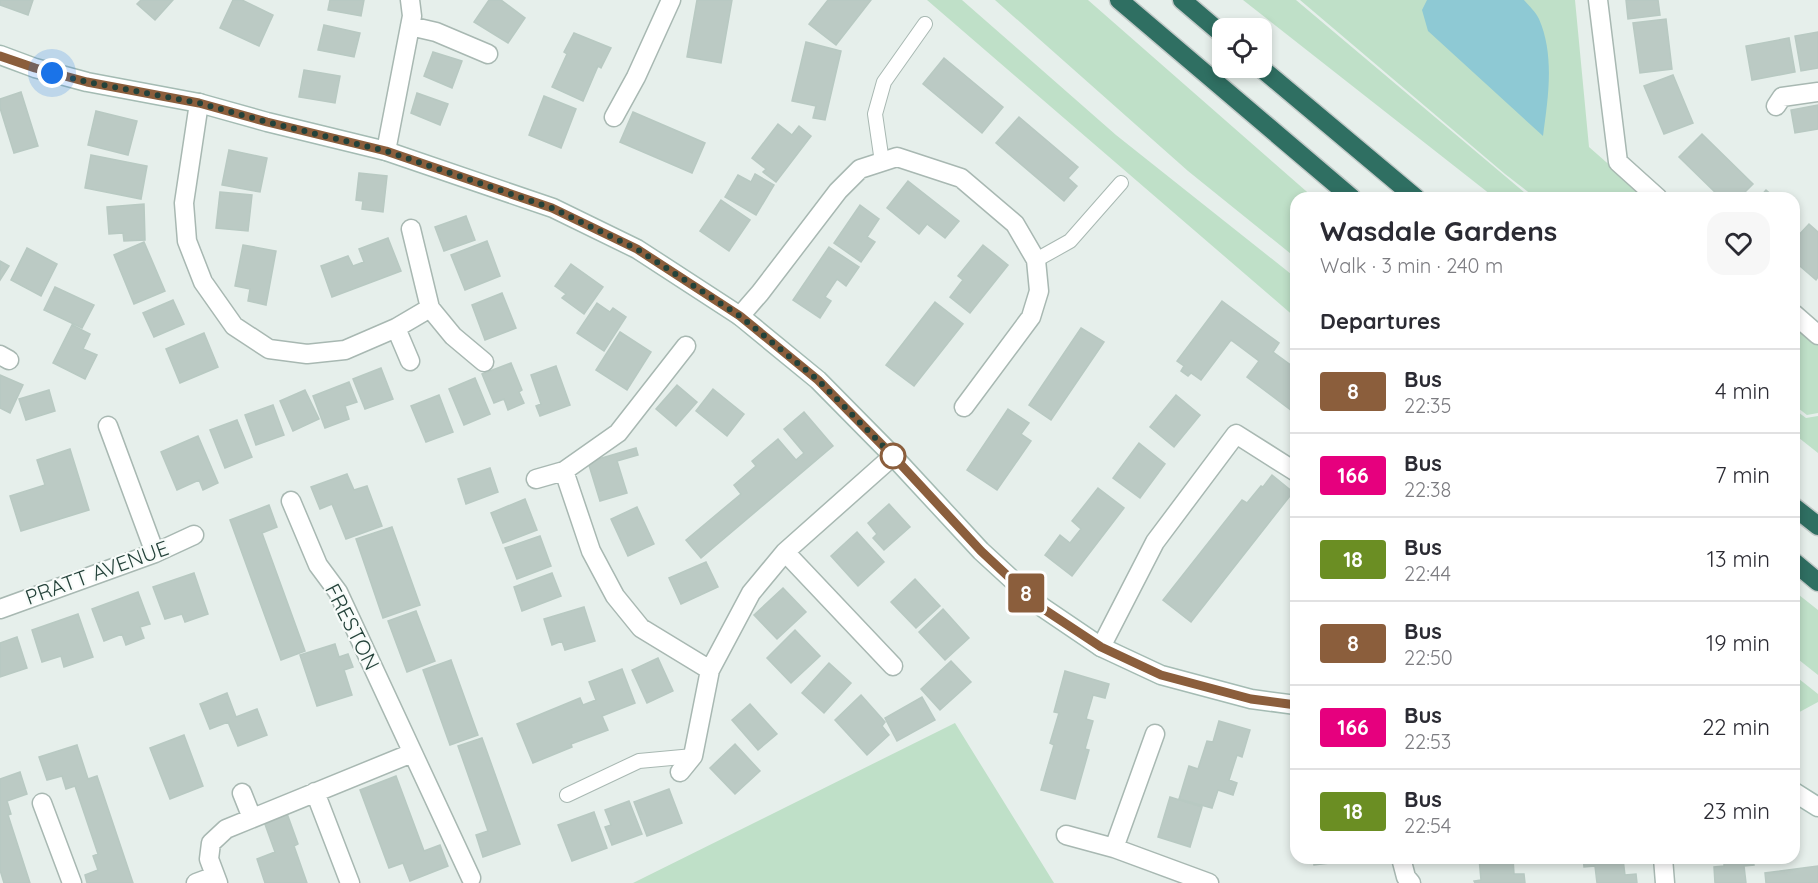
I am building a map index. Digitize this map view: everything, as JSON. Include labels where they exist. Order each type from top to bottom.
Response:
[{"type":"highway","points":[[1119,0],[1345,192]]},
{"type":"highway","points":[[1182,0],[1212,26]]},
{"type":"highway","points":[[1272,76],[1409,192]]},
{"type":"highway","points":[[1800,512],[1818,526]]},
{"type":"highway","points":[[1800,567],[1818,582]]},
{"type":"street","points":[[386,151],[412,16],[410,0]]},
{"type":"street","points":[[614,117],[636,77],[670,0]]},
{"type":"street","points":[[1598,0],[1618,162],[1649,192]]},
{"type":"street","points":[[410,26],[436,32],[488,54]]},
{"type":"street","points":[[0,56],[87,82],[199,103],[386,151],[563,213],[637,249],[740,316],[818,380],[893,456],[981,551],[1042,608],[1101,647],[1161,675],[1251,699],[1290,704]]},
{"type":"street","points":[[1776,106],[1782,97],[1818,92]]},
{"type":"street","points":[[199,103],[184,203],[187,241],[203,282],[234,326],[268,349],[307,354],[345,350],[396,328],[430,308]]},
{"type":"street","points":[[740,316],[838,191],[860,169],[897,157],[962,178],[1015,224],[1036,260],[1039,291],[1031,317],[964,407]]},
{"type":"street","points":[[411,229],[430,308],[453,336],[484,362]]},
{"type":"street","points":[[1800,319],[1818,335]]},
{"type":"street","points":[[396,328],[410,361]]},
{"type":"street","points":[[536,479],[564,471],[618,433],[686,346]]},
{"type":"street","points":[[108,426],[155,553]]},
{"type":"street","points":[[1101,647],[1155,542],[1236,434],[1290,468]]},
{"type":"street","points":[[680,772],[693,756],[710,670],[751,593],[785,552],[893,456]]},
{"type":"street","points":[[564,471],[591,551],[615,596],[641,628],[710,670]]},
{"type":"street","name":"FRESTON","points":[[291,501],[318,565],[338,592],[471,878]]},
{"type":"street","name":"PRATT AVENUE","points":[[0,609],[155,553],[194,536]]},
{"type":"street","points":[[785,552],[893,666]]},
{"type":"street","points":[[1114,848],[1155,734]]},
{"type":"street","points":[[196,883],[217,879],[209,860],[211,843],[226,829],[412,753]]},
{"type":"street","points":[[315,792],[350,883]]},
{"type":"street","points":[[242,793],[252,818]]},
{"type":"street","points":[[1800,796],[1818,807]]},
{"type":"street","points":[[42,803],[72,883]]},
{"type":"street","points":[[1066,835],[1114,848],[1209,883]]},
{"type":"street","points":[[1402,864],[1403,881]]},
{"type":"street","points":[[1663,864],[1665,883]]},
{"type":"lane","points":[[882,162],[875,114],[884,82],[925,24]]},
{"type":"lane","points":[[1036,260],[1070,241],[1120,183]]},
{"type":"lane","points":[[567,795],[639,761],[693,756]]},
{"type":"green space","points":[[927,0],[962,0],[1116,135],[1290,273],[1290,313]]},
{"type":"green space","points":[[995,0],[1088,0],[1307,192],[1290,192],[1290,253],[1188,171]]},
{"type":"green space","points":[[1243,0],[1296,0],[1524,192],[1487,192],[1272,23],[1272,18],[1266,18]]},
{"type":"green space","points":[[1300,0],[1575,0],[1589,147],[1640,192],[1528,192]]},
{"type":"green space","points":[[1800,328],[1818,341],[1818,413],[1807,415],[1800,410]]},
{"type":"green space","points":[[1800,414],[1806,418],[1818,416],[1818,453],[1800,439]]},
{"type":"green space","points":[[1800,596],[1818,610],[1818,675],[1800,661]]},
{"type":"green space","points":[[1800,680],[1818,694],[1818,702],[1800,712]]},
{"type":"green space","points":[[955,723],[1054,883],[633,883]]},
{"type":"water","points":[[1427,0],[1524,0],[1532,9],[1544,33],[1549,62],[1543,136],[1428,31],[1422,10]]},
{"type":"building","points":[[0,0],[33,0],[28,15],[0,5]]},
{"type":"building","points":[[141,0],[173,0],[155,20],[137,4]]},
{"type":"building","points":[[233,0],[242,0],[273,15],[259,46],[220,28]]},
{"type":"building","points":[[330,0],[364,0],[361,16],[328,10]]},
{"type":"building","points":[[489,0],[501,0],[525,18],[508,43],[474,22]]},
{"type":"building","points":[[697,0],[732,0],[721,63],[687,57]]},
{"type":"building","points":[[828,0],[871,0],[836,45],[809,24]]},
{"type":"building","points":[[1626,0],[1658,0],[1660,15],[1628,19]]},
{"type":"building","points":[[1666,19],[1672,69],[1640,73],[1633,23]]},
{"type":"building","points":[[324,25],[360,33],[354,57],[318,50]]},
{"type":"building","points":[[1818,32],[1818,68],[1801,71],[1795,36]]},
{"type":"building","points":[[574,33],[611,48],[601,68],[598,66],[583,101],[552,87],[567,54],[564,52]]},
{"type":"building","points":[[1789,38],[1795,72],[1752,80],[1746,46]]},
{"type":"building","points":[[806,42],[841,51],[825,120],[813,118],[816,106],[792,101]]},
{"type":"building","points":[[433,52],[462,61],[452,88],[424,76]]},
{"type":"building","points":[[944,58],[1003,107],[982,133],[923,84]]},
{"type":"building","points":[[304,70],[340,76],[335,103],[299,97]]},
{"type":"building","points":[[1673,75],[1693,123],[1664,134],[1644,86]]},
{"type":"building","points":[[21,92],[38,146],[14,153],[0,108],[0,99]]},
{"type":"building","points":[[417,93],[448,104],[440,125],[411,113]]},
{"type":"building","points":[[544,96],[576,109],[561,148],[529,135]]},
{"type":"building","points":[[1818,105],[1818,129],[1795,133],[1791,110]]},
{"type":"building","points":[[96,111],[137,121],[128,155],[88,145]]},
{"type":"building","points":[[633,112],[705,143],[692,173],[620,142]]},
{"type":"building","points":[[1019,117],[1078,167],[1068,178],[1077,186],[1064,201],[996,143]]},
{"type":"building","points":[[778,124],[792,135],[799,126],[811,136],[776,182],[763,172],[766,169],[752,158]]},
{"type":"building","points":[[1702,134],[1753,184],[1745,192],[1715,192],[1679,157]]},
{"type":"building","points":[[229,150],[267,158],[260,192],[222,185]]},
{"type":"building","points":[[91,155],[147,166],[141,199],[85,188]]},
{"type":"building","points":[[359,173],[387,176],[383,212],[362,209],[363,201],[356,200]]},
{"type":"building","points":[[755,174],[774,185],[756,215],[725,197],[738,175],[751,182]]},
{"type":"building","points":[[908,181],[959,221],[945,238],[927,224],[919,234],[887,208]]},
{"type":"building","points":[[220,192],[252,195],[248,231],[216,228]]},
{"type":"building","points":[[721,200],[750,220],[729,251],[700,231]]},
{"type":"building","points":[[144,204],[145,240],[124,241],[123,233],[109,234],[107,207]]},
{"type":"building","points":[[860,205],[879,219],[867,237],[875,242],[861,262],[834,243]]},
{"type":"building","points":[[466,216],[475,240],[444,251],[435,227]]},
{"type":"building","points":[[1809,224],[1818,232],[1818,277],[1816,280],[1800,266],[1800,234]]},
{"type":"building","points":[[388,238],[401,271],[332,297],[321,266],[348,256],[353,266],[364,262],[359,249]]},
{"type":"building","points":[[487,241],[500,276],[465,290],[451,255]]},
{"type":"building","points":[[144,242],[165,291],[134,304],[114,255]]},
{"type":"building","points":[[243,245],[276,251],[266,305],[248,301],[250,289],[235,286]]},
{"type":"building","points":[[983,245],[1008,265],[970,313],[950,297],[963,280],[958,276]]},
{"type":"building","points":[[829,247],[859,267],[846,286],[837,279],[825,297],[831,301],[820,318],[793,300]]},
{"type":"building","points":[[27,248],[57,264],[41,296],[11,280]]},
{"type":"building","points":[[0,261],[9,266],[0,280]]},
{"type":"building","points":[[571,264],[603,287],[584,314],[562,298],[566,294],[555,286]]},
{"type":"building","points":[[55,287],[94,305],[82,328],[44,310]]},
{"type":"building","points":[[502,293],[516,328],[485,340],[472,305]]},
{"type":"building","points":[[173,300],[184,324],[154,337],[143,313]]},
{"type":"building","points":[[1222,301],[1279,343],[1273,352],[1290,365],[1290,409],[1247,377],[1259,361],[1231,340],[1201,380],[1191,373],[1188,376],[1181,371],[1184,366],[1177,361]]},
{"type":"building","points":[[935,302],[963,324],[914,386],[886,365]]},
{"type":"building","points":[[597,303],[610,312],[613,308],[626,317],[604,351],[577,333]]},
{"type":"building","points":[[72,325],[90,334],[83,349],[97,355],[85,379],[53,363]]},
{"type":"building","points":[[1081,328],[1104,342],[1051,420],[1029,405]]},
{"type":"building","points":[[620,332],[651,352],[627,390],[596,370]]},
{"type":"building","points":[[204,333],[218,367],[180,383],[166,349]]},
{"type":"building","points":[[511,363],[522,390],[519,392],[524,403],[508,410],[504,399],[494,403],[482,374]]},
{"type":"building","points":[[556,366],[570,405],[540,416],[536,406],[541,404],[531,375]]},
{"type":"building","points":[[381,368],[393,399],[365,409],[353,379]]},
{"type":"building","points":[[0,375],[23,385],[10,413],[0,408]]},
{"type":"building","points":[[475,378],[490,414],[464,425],[449,389]]},
{"type":"building","points":[[349,382],[357,402],[345,406],[349,419],[325,428],[313,396]]},
{"type":"building","points":[[677,385],[697,402],[676,426],[656,409]]},
{"type":"building","points":[[713,389],[744,414],[727,436],[696,411]]},
{"type":"building","points":[[49,390],[55,411],[26,420],[19,399]]},
{"type":"building","points":[[305,390],[319,419],[293,431],[280,401]]},
{"type":"building","points":[[439,395],[453,432],[426,442],[411,406]]},
{"type":"building","points":[[1176,395],[1200,415],[1174,447],[1150,427]]},
{"type":"building","points":[[273,405],[284,435],[256,445],[245,415]]},
{"type":"building","points":[[1008,409],[1029,423],[1021,434],[1031,441],[997,490],[967,470]]},
{"type":"building","points":[[804,412],[833,446],[701,558],[686,540],[741,494],[734,485],[756,466],[752,461],[778,439],[796,460],[804,453],[784,429]]},
{"type":"building","points":[[237,420],[252,457],[225,468],[210,430]]},
{"type":"building","points":[[198,436],[218,483],[203,490],[199,480],[177,490],[161,452]]},
{"type":"building","points":[[1139,443],[1165,464],[1140,498],[1113,478]]},
{"type":"building","points":[[636,448],[638,455],[617,461],[627,493],[600,501],[588,462]]},
{"type":"building","points":[[70,449],[89,510],[21,531],[10,496],[45,485],[37,460]]},
{"type":"building","points":[[490,468],[498,492],[466,504],[458,479]]},
{"type":"building","points":[[347,474],[354,490],[367,486],[382,526],[346,539],[332,504],[320,509],[311,487]]},
{"type":"building","points":[[1272,475],[1290,490],[1290,496],[1191,622],[1163,600],[1242,500],[1247,503],[1261,486],[1263,487]]},
{"type":"building","points":[[1098,488],[1124,508],[1072,576],[1045,555],[1060,535],[1070,543],[1081,529],[1072,521]]},
{"type":"building","points":[[525,499],[537,530],[503,543],[491,513]]},
{"type":"building","points":[[889,504],[910,527],[884,550],[873,538],[877,534],[868,523]]},
{"type":"building","points":[[269,505],[277,527],[262,533],[305,651],[281,660],[230,520]]},
{"type":"building","points":[[637,507],[654,544],[628,556],[611,519]]},
{"type":"building","points":[[392,527],[420,605],[383,618],[356,539]]},
{"type":"building","points":[[857,532],[884,562],[858,586],[831,556]]},
{"type":"building","points":[[540,536],[551,566],[517,579],[505,548]]},
{"type":"building","points":[[706,562],[718,587],[681,604],[669,578]]},
{"type":"building","points":[[194,573],[208,614],[185,622],[182,614],[165,619],[153,587]]},
{"type":"building","points":[[552,573],[561,596],[522,611],[514,587]]},
{"type":"building","points":[[915,579],[940,606],[916,628],[891,602]]},
{"type":"building","points":[[783,588],[806,612],[777,639],[754,615]]},
{"type":"building","points":[[138,592],[150,624],[140,627],[144,638],[126,645],[122,634],[104,641],[92,609]]},
{"type":"building","points":[[584,607],[595,641],[565,650],[562,641],[552,645],[544,619]]},
{"type":"building","points":[[943,609],[969,638],[945,660],[919,632]]},
{"type":"building","points":[[416,611],[435,661],[407,672],[388,621]]},
{"type":"building","points":[[78,614],[93,657],[64,667],[61,656],[42,662],[32,630]]},
{"type":"building","points":[[795,630],[820,656],[791,683],[767,658]]},
{"type":"building","points":[[17,637],[27,668],[0,677],[0,643]]},
{"type":"building","points":[[335,644],[339,657],[348,654],[353,667],[344,670],[352,695],[317,706],[300,655]]},
{"type":"building","points":[[658,658],[673,691],[647,703],[632,670]]},
{"type":"building","points":[[451,660],[478,735],[450,745],[423,670]]},
{"type":"building","points":[[951,661],[971,682],[940,710],[921,689]]},
{"type":"building","points":[[829,663],[851,683],[824,713],[802,693]]},
{"type":"building","points":[[622,669],[635,703],[602,716],[608,730],[571,744],[572,747],[533,763],[517,724],[580,698],[583,705],[596,700],[589,682]]},
{"type":"building","points":[[1065,671],[1109,684],[1105,698],[1093,695],[1086,719],[1093,721],[1085,749],[1089,750],[1075,799],[1041,790],[1054,745],[1050,743],[1059,713],[1054,712]]},
{"type":"building","points":[[227,693],[236,717],[257,709],[267,735],[238,746],[228,722],[210,729],[200,704]]},
{"type":"building","points":[[861,695],[885,722],[882,726],[889,735],[867,755],[835,720]]},
{"type":"building","points":[[922,697],[935,720],[897,741],[885,718]]},
{"type":"building","points":[[750,704],[777,734],[758,750],[732,720]]},
{"type":"building","points":[[1219,721],[1250,730],[1242,757],[1237,755],[1229,780],[1237,783],[1233,795],[1218,790],[1212,808],[1179,799],[1189,766],[1198,769],[1207,741],[1213,742]]},
{"type":"building","points":[[184,735],[203,786],[170,799],[150,748]]},
{"type":"building","points":[[482,738],[520,844],[483,857],[476,835],[488,831],[458,746]]},
{"type":"building","points":[[735,744],[760,771],[735,794],[710,768]]},
{"type":"building","points":[[77,745],[88,779],[97,776],[133,883],[87,883],[85,875],[98,870],[93,856],[98,854],[75,786],[66,789],[62,776],[47,780],[39,757]]},
{"type":"building","points":[[20,772],[27,794],[7,801],[11,814],[8,815],[30,883],[4,883],[0,870],[0,779]]},
{"type":"building","points":[[396,776],[424,851],[440,845],[448,866],[410,881],[403,863],[389,868],[360,790]]},
{"type":"building","points":[[669,789],[682,823],[647,836],[634,802]]},
{"type":"building","points":[[1170,797],[1202,807],[1190,847],[1158,837]]},
{"type":"building","points":[[629,801],[642,834],[612,845],[605,827],[611,825],[605,810]]},
{"type":"building","points":[[285,808],[298,844],[294,846],[307,883],[265,883],[257,859],[275,852],[262,816]]},
{"type":"building","points":[[594,812],[607,848],[572,861],[558,825]]},
{"type":"building","points":[[1480,864],[1513,864],[1514,874],[1524,874],[1525,883],[1475,883],[1474,881],[1481,880]]},
{"type":"building","points":[[1584,864],[1624,864],[1625,875],[1636,874],[1637,883],[1597,883],[1595,866],[1584,867]]},
{"type":"building","points":[[1724,864],[1754,865],[1744,866],[1746,883],[1715,883],[1714,867],[1724,866]]},
{"type":"building","points":[[1818,866],[1818,883],[1766,883],[1765,873]]},
{"type":"bus line","name":"8","points":[[0,56],[87,82],[199,103],[386,151],[552,208],[637,249],[740,316],[818,380],[893,456],[981,551],[1042,608],[1101,647],[1161,675],[1251,699],[1290,704]]},
{"type":"route","points":[[52,73],[87,82],[199,103],[386,151],[552,208],[637,249],[740,316],[818,380],[893,456]]}]
